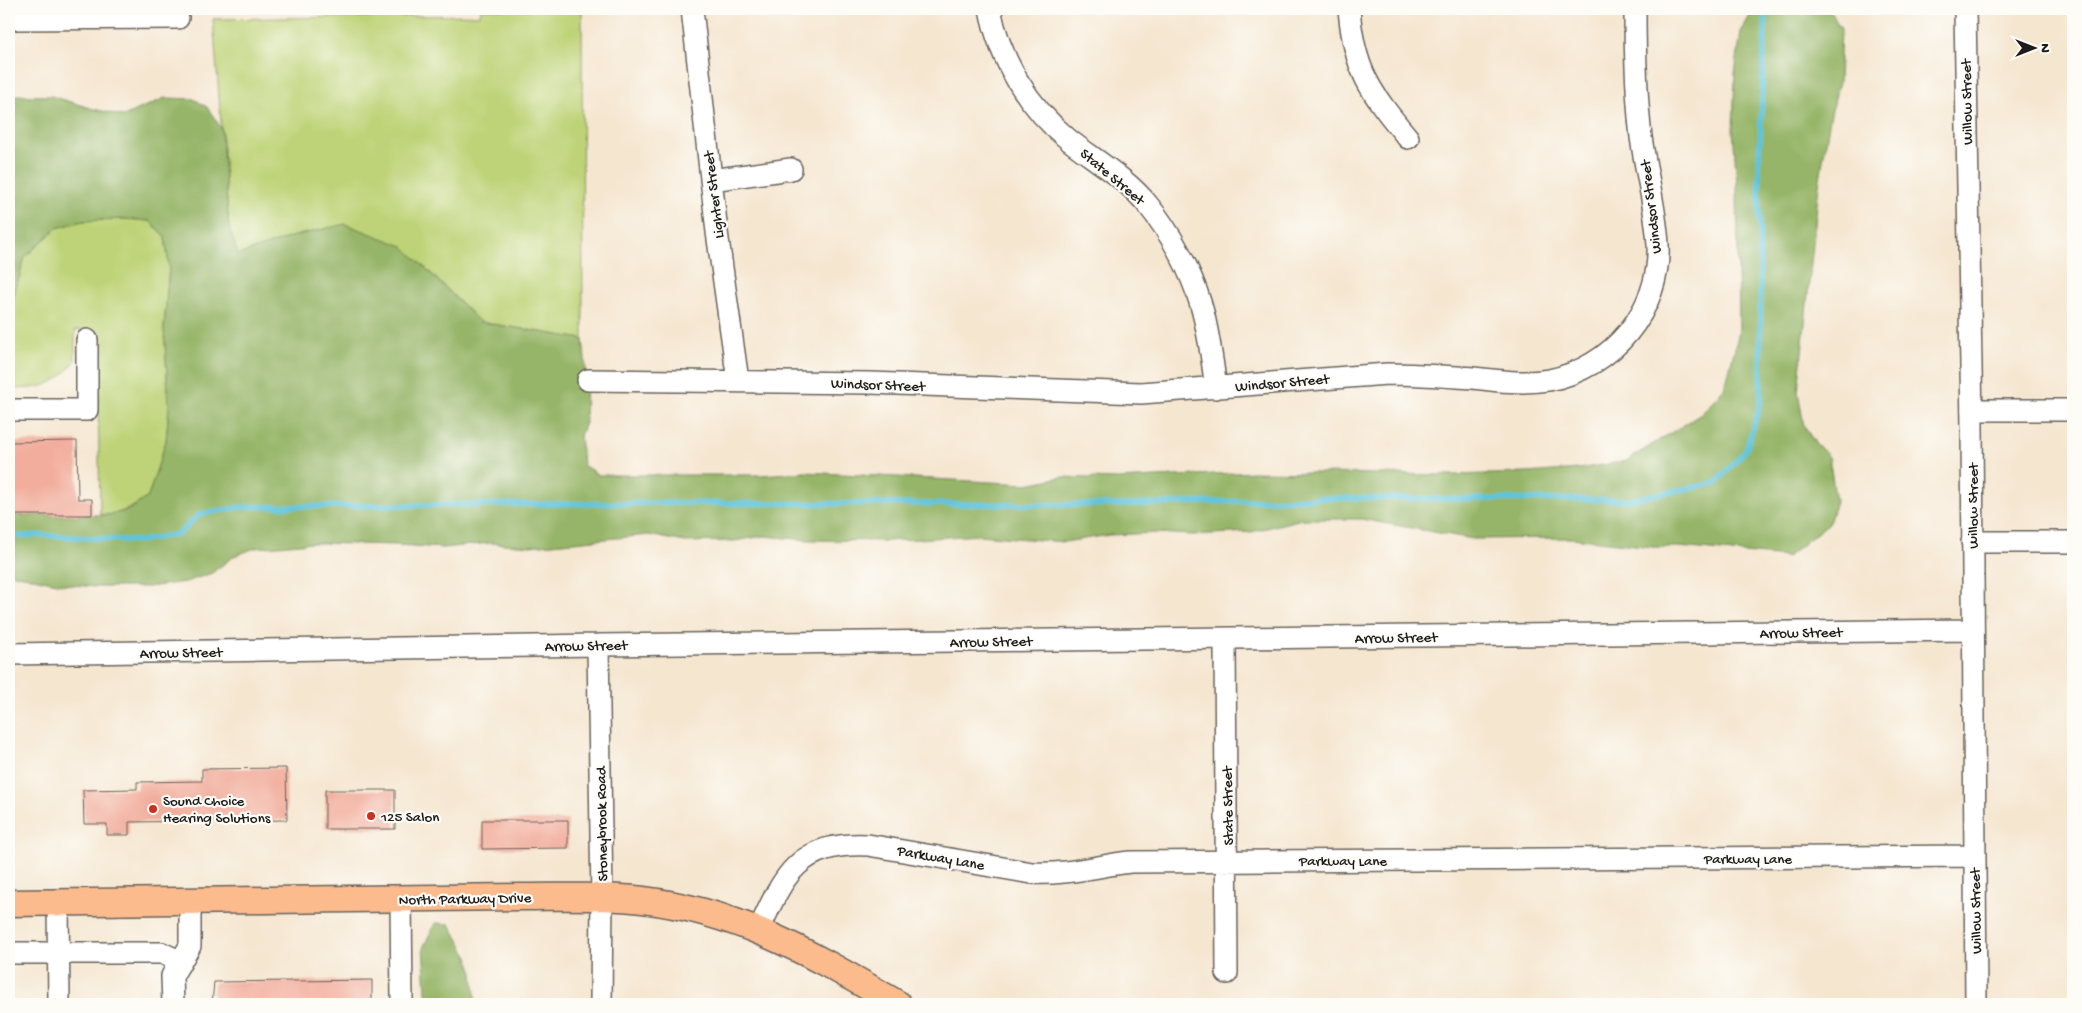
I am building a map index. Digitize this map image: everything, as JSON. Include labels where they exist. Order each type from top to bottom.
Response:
[{"type":"main road","name":"North Parkway Drive","points":[[9,903],[602,897],[678,906],[733,920],[807,952],[898,1004]]},
{"type":"street","name":"Lighter Street","points":[[692,9],[711,180],[738,381]]},
{"type":"street","name":"State Street","points":[[990,9],[1012,72],[1031,101],[1068,139],[1111,170],[1135,191],[1148,205],[1169,236],[1188,271],[1201,306],[1216,388]]},
{"type":"street","points":[[1349,9],[1355,49],[1364,78],[1380,104],[1408,138]]},
{"type":"street","name":"Windsor Street","points":[[588,380],[870,383],[1141,393],[1387,374],[1422,374],[1512,382],[1538,381],[1576,371],[1589,366],[1613,350],[1633,327],[1648,300],[1658,255],[1637,95],[1635,9]]},
{"type":"street","name":"Willow Street","points":[[1965,9],[1972,410],[1976,1004]]},
{"type":"street","points":[[9,19],[178,18]]},
{"type":"street","points":[[711,180],[791,169]]},
{"type":"street","points":[[9,410],[87,410],[87,340]]},
{"type":"street","points":[[1972,410],[2073,410]]},
{"type":"street","points":[[1972,542],[2073,542]]},
{"type":"street","name":"Arrow Street","points":[[9,654],[598,645],[1972,630]]},
{"type":"street","name":"State Street","points":[[1224,639],[1227,973]]},
{"type":"street","name":"Stoneybrook Road","points":[[598,645],[602,897],[601,1004]]},
{"type":"street","name":"Parkway Lane","points":[[759,930],[783,879],[791,870],[808,856],[851,844],[868,845],[1047,874],[1072,872],[1130,862],[1974,856]]},
{"type":"street","points":[[401,898],[402,1004]]},
{"type":"street","points":[[173,1004],[172,976],[190,946],[190,901]]},
{"type":"street","points":[[58,902],[59,1004]]},
{"type":"street","points":[[9,953],[162,953],[181,962]]},
{"type":"green space","points":[[481,9],[582,9],[583,339],[480,322],[403,246],[294,236],[238,255],[229,228],[213,19],[480,15]]},
{"type":"green space","points":[[1829,9],[1841,29],[1839,82],[1830,118],[1819,185],[1798,392],[1804,426],[1813,440],[1829,457],[1836,501],[1829,523],[1787,557],[1679,547],[1653,547],[1572,538],[1473,539],[1361,519],[1302,519],[1251,532],[1191,535],[1156,533],[1110,535],[1064,542],[979,535],[886,541],[809,540],[764,536],[734,541],[685,542],[649,535],[530,546],[490,543],[443,548],[312,543],[255,548],[234,556],[212,573],[186,582],[147,587],[95,587],[62,584],[9,573],[9,515],[108,515],[129,510],[148,497],[166,441],[169,407],[164,328],[169,267],[165,237],[150,221],[125,219],[82,221],[57,228],[25,257],[13,298],[9,334],[9,95],[51,96],[123,116],[165,98],[194,99],[207,107],[221,128],[229,228],[238,255],[294,236],[345,224],[403,246],[480,322],[583,339],[586,370],[585,423],[580,436],[583,465],[599,475],[761,475],[804,472],[1027,484],[1062,477],[1117,479],[1254,472],[1450,475],[1526,473],[1579,469],[1626,461],[1701,414],[1725,387],[1739,332],[1737,185],[1733,129],[1735,73],[1741,32],[1753,10]]},
{"type":"green space","points":[[125,219],[150,221],[165,237],[169,267],[164,328],[169,407],[166,441],[148,497],[120,512],[100,515],[97,331],[75,330],[75,361],[60,377],[38,387],[9,389],[9,334],[13,298],[25,257],[57,228],[82,221]]},
{"type":"green space","points":[[435,923],[450,924],[468,956],[473,973],[476,1004],[427,1004],[423,948]]},
{"type":"building","points":[[77,441],[78,499],[92,499],[92,515],[9,515],[9,442]]},
{"type":"building","points":[[286,768],[287,820],[129,822],[129,835],[107,835],[107,824],[84,824],[83,790],[137,789],[137,782],[202,781],[202,769]]},
{"type":"building","points":[[325,790],[395,790],[395,829],[325,829]]},
{"type":"building","points":[[482,820],[568,820],[568,848],[482,849]]},
{"type":"building","points":[[372,980],[372,1004],[212,1004],[214,982]]},
{"type":"waterway","points":[[9,537],[38,535],[140,541],[178,534],[200,514],[241,507],[663,503],[1124,505],[1326,498],[1628,500],[1716,483],[1746,450],[1761,401],[1759,161],[1766,9]]},
{"type":"place","name":"Sound Choice Hearing Solutions","points":[[153,809]]},
{"type":"place","name":"125 Salon","points":[[371,816]]}]
